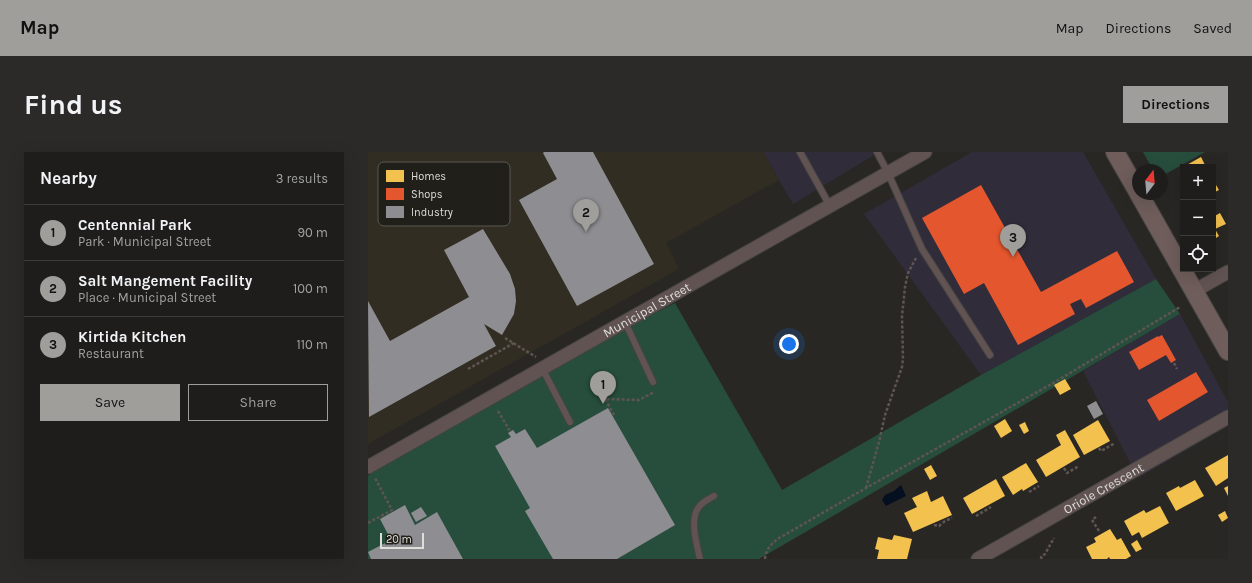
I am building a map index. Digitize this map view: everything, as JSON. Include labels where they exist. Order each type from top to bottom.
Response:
[{"type":"main road","points":[[1115,152],[1132,181]]},
{"type":"main road","points":[[1143,200],[1228,351]]},
{"type":"street","name":"Municipal Street","points":[[368,466],[540,363],[625,322],[925,152]]},
{"type":"street","points":[[1194,290],[1228,272]]},
{"type":"street","name":"Oriole Crescent","points":[[978,559],[1228,417]]},
{"type":"lane","points":[[800,152],[830,206]]},
{"type":"lane","points":[[877,152],[922,249],[990,355]]},
{"type":"lane","points":[[625,322],[653,382]]},
{"type":"lane","points":[[540,363],[570,422]]},
{"type":"lane","points":[[700,559],[694,524],[695,516],[698,507],[714,496]]},
{"type":"path","points":[[866,488],[885,414],[902,367],[902,316],[908,272],[922,249]]},
{"type":"path","points":[[765,559],[768,548],[779,538],[1055,382],[1180,307]]},
{"type":"path","points":[[505,338],[540,363]]},
{"type":"path","points":[[468,369],[514,343]]},
{"type":"path","points":[[1174,363],[1177,369]]},
{"type":"path","points":[[614,415],[605,399],[639,400],[658,390]]},
{"type":"path","points":[[498,410],[510,431]]},
{"type":"path","points":[[1099,448],[1101,451],[1115,443]]},
{"type":"path","points":[[368,466],[392,510],[368,523]]},
{"type":"path","points":[[1064,468],[1067,473],[1079,466]]},
{"type":"path","points":[[1029,492],[1039,486]]},
{"type":"path","points":[[976,516],[991,507]]},
{"type":"path","points":[[1096,517],[1092,520],[1099,531]]},
{"type":"path","points":[[934,525],[939,526],[952,518]]},
{"type":"path","points":[[1042,559],[1041,557],[1045,554],[1054,538]]},
{"type":"shaded area","points":[[368,152],[763,152],[779,180],[666,243],[679,269],[368,444]]},
{"type":"shaded area","points":[[763,152],[879,152],[793,204]]},
{"type":"shaded area","points":[[972,152],[1083,152],[1156,279],[981,375],[864,214]]},
{"type":"shaded area","points":[[1180,314],[1228,402],[1228,426],[1138,478],[1083,371]]},
{"type":"green space","points":[[1143,152],[1205,152],[1184,164],[1180,164],[1180,166],[1168,173],[1168,164],[1150,164]]},
{"type":"green space","points":[[1156,279],[1180,314],[759,559],[368,559],[368,476],[417,432],[675,303],[782,490],[981,375]]},
{"type":"water","points":[[901,485],[906,496],[886,506],[882,500],[885,495],[894,491]]},
{"type":"building: Homes","points":[[1201,157],[1204,164],[1188,164]]},
{"type":"building: Homes","points":[[1220,213],[1226,224],[1216,229],[1216,215]]},
{"type":"building: Homes","points":[[1216,231],[1219,236],[1216,238]]},
{"type":"building: Homes","points":[[1065,379],[1071,389],[1060,395],[1054,385]]},
{"type":"building: Homes","points":[[1005,419],[1012,431],[1001,438],[994,426]]},
{"type":"building: Homes","points":[[1098,420],[1110,441],[1084,455],[1073,435]]},
{"type":"building: Homes","points":[[1025,422],[1029,431],[1024,434],[1019,425]]},
{"type":"building: Homes","points":[[1065,430],[1080,457],[1046,477],[1036,460],[1061,445],[1056,435]]},
{"type":"building: Homes","points":[[1228,455],[1228,478],[1216,486],[1205,468]]},
{"type":"building: Homes","points":[[1026,463],[1038,482],[1013,495],[1002,477]]},
{"type":"building: Homes","points":[[931,465],[937,476],[930,480],[924,469]]},
{"type":"building: Homes","points":[[996,479],[1005,496],[972,514],[963,498]]},
{"type":"building: Homes","points":[[1195,480],[1204,496],[1176,511],[1166,493]]},
{"type":"building: Homes","points":[[1228,486],[1228,496],[1224,488]]},
{"type":"building: Homes","points":[[927,491],[931,502],[943,496],[952,515],[913,532],[904,513],[917,507],[912,498]]},
{"type":"building: Homes","points":[[1160,506],[1169,523],[1142,538],[1139,532],[1132,536],[1124,521],[1144,510],[1146,513]]},
{"type":"building: Homes","points":[[1225,511],[1228,518],[1222,522],[1218,515]]},
{"type":"building: Homes","points":[[1110,529],[1117,540],[1121,538],[1131,556],[1126,559],[1110,559],[1109,557],[1107,559],[1092,559],[1086,547],[1096,542],[1094,538]]},
{"type":"building: Homes","points":[[894,535],[912,539],[907,559],[877,559],[879,550],[875,549],[878,537],[892,540]]},
{"type":"building: Homes","points":[[1137,540],[1142,549],[1136,552],[1131,544]]},
{"type":"building: Shops","points":[[981,185],[1041,292],[1117,251],[1134,282],[1086,308],[1081,299],[1070,304],[1075,314],[1018,345],[984,283],[964,294],[922,218]]},
{"type":"building: Shops","points":[[1162,335],[1176,360],[1171,363],[1166,355],[1139,370],[1129,352]]},
{"type":"building: Shops","points":[[1196,372],[1208,392],[1159,421],[1147,400]]},
{"type":"building: Industry","points":[[593,152],[654,264],[577,306],[519,200],[557,179],[543,153]]},
{"type":"building: Industry","points":[[483,229],[510,274],[515,289],[516,301],[514,314],[502,335],[484,324],[496,346],[369,417],[368,301],[390,341],[469,297],[444,250]]},
{"type":"building: Industry","points":[[1096,401],[1103,414],[1094,419],[1087,406]]},
{"type":"building: Industry","points":[[608,408],[675,525],[617,559],[553,559],[525,511],[530,508],[495,446],[511,437],[508,433],[513,430],[516,434],[525,429],[537,448]]},
{"type":"building: Industry","points":[[405,505],[415,525],[437,512],[463,559],[371,559],[368,552],[391,540],[380,519]]},
{"type":"building: Industry","points":[[421,507],[427,516],[416,522],[411,513]]},
{"type":"place","name":"Salt Mangement Facility","points":[[586,232]]},
{"type":"place","name":"Kirtida Kitchen","points":[[1013,257]]},
{"type":"place","name":"Centennial Park","points":[[603,404]]}]
